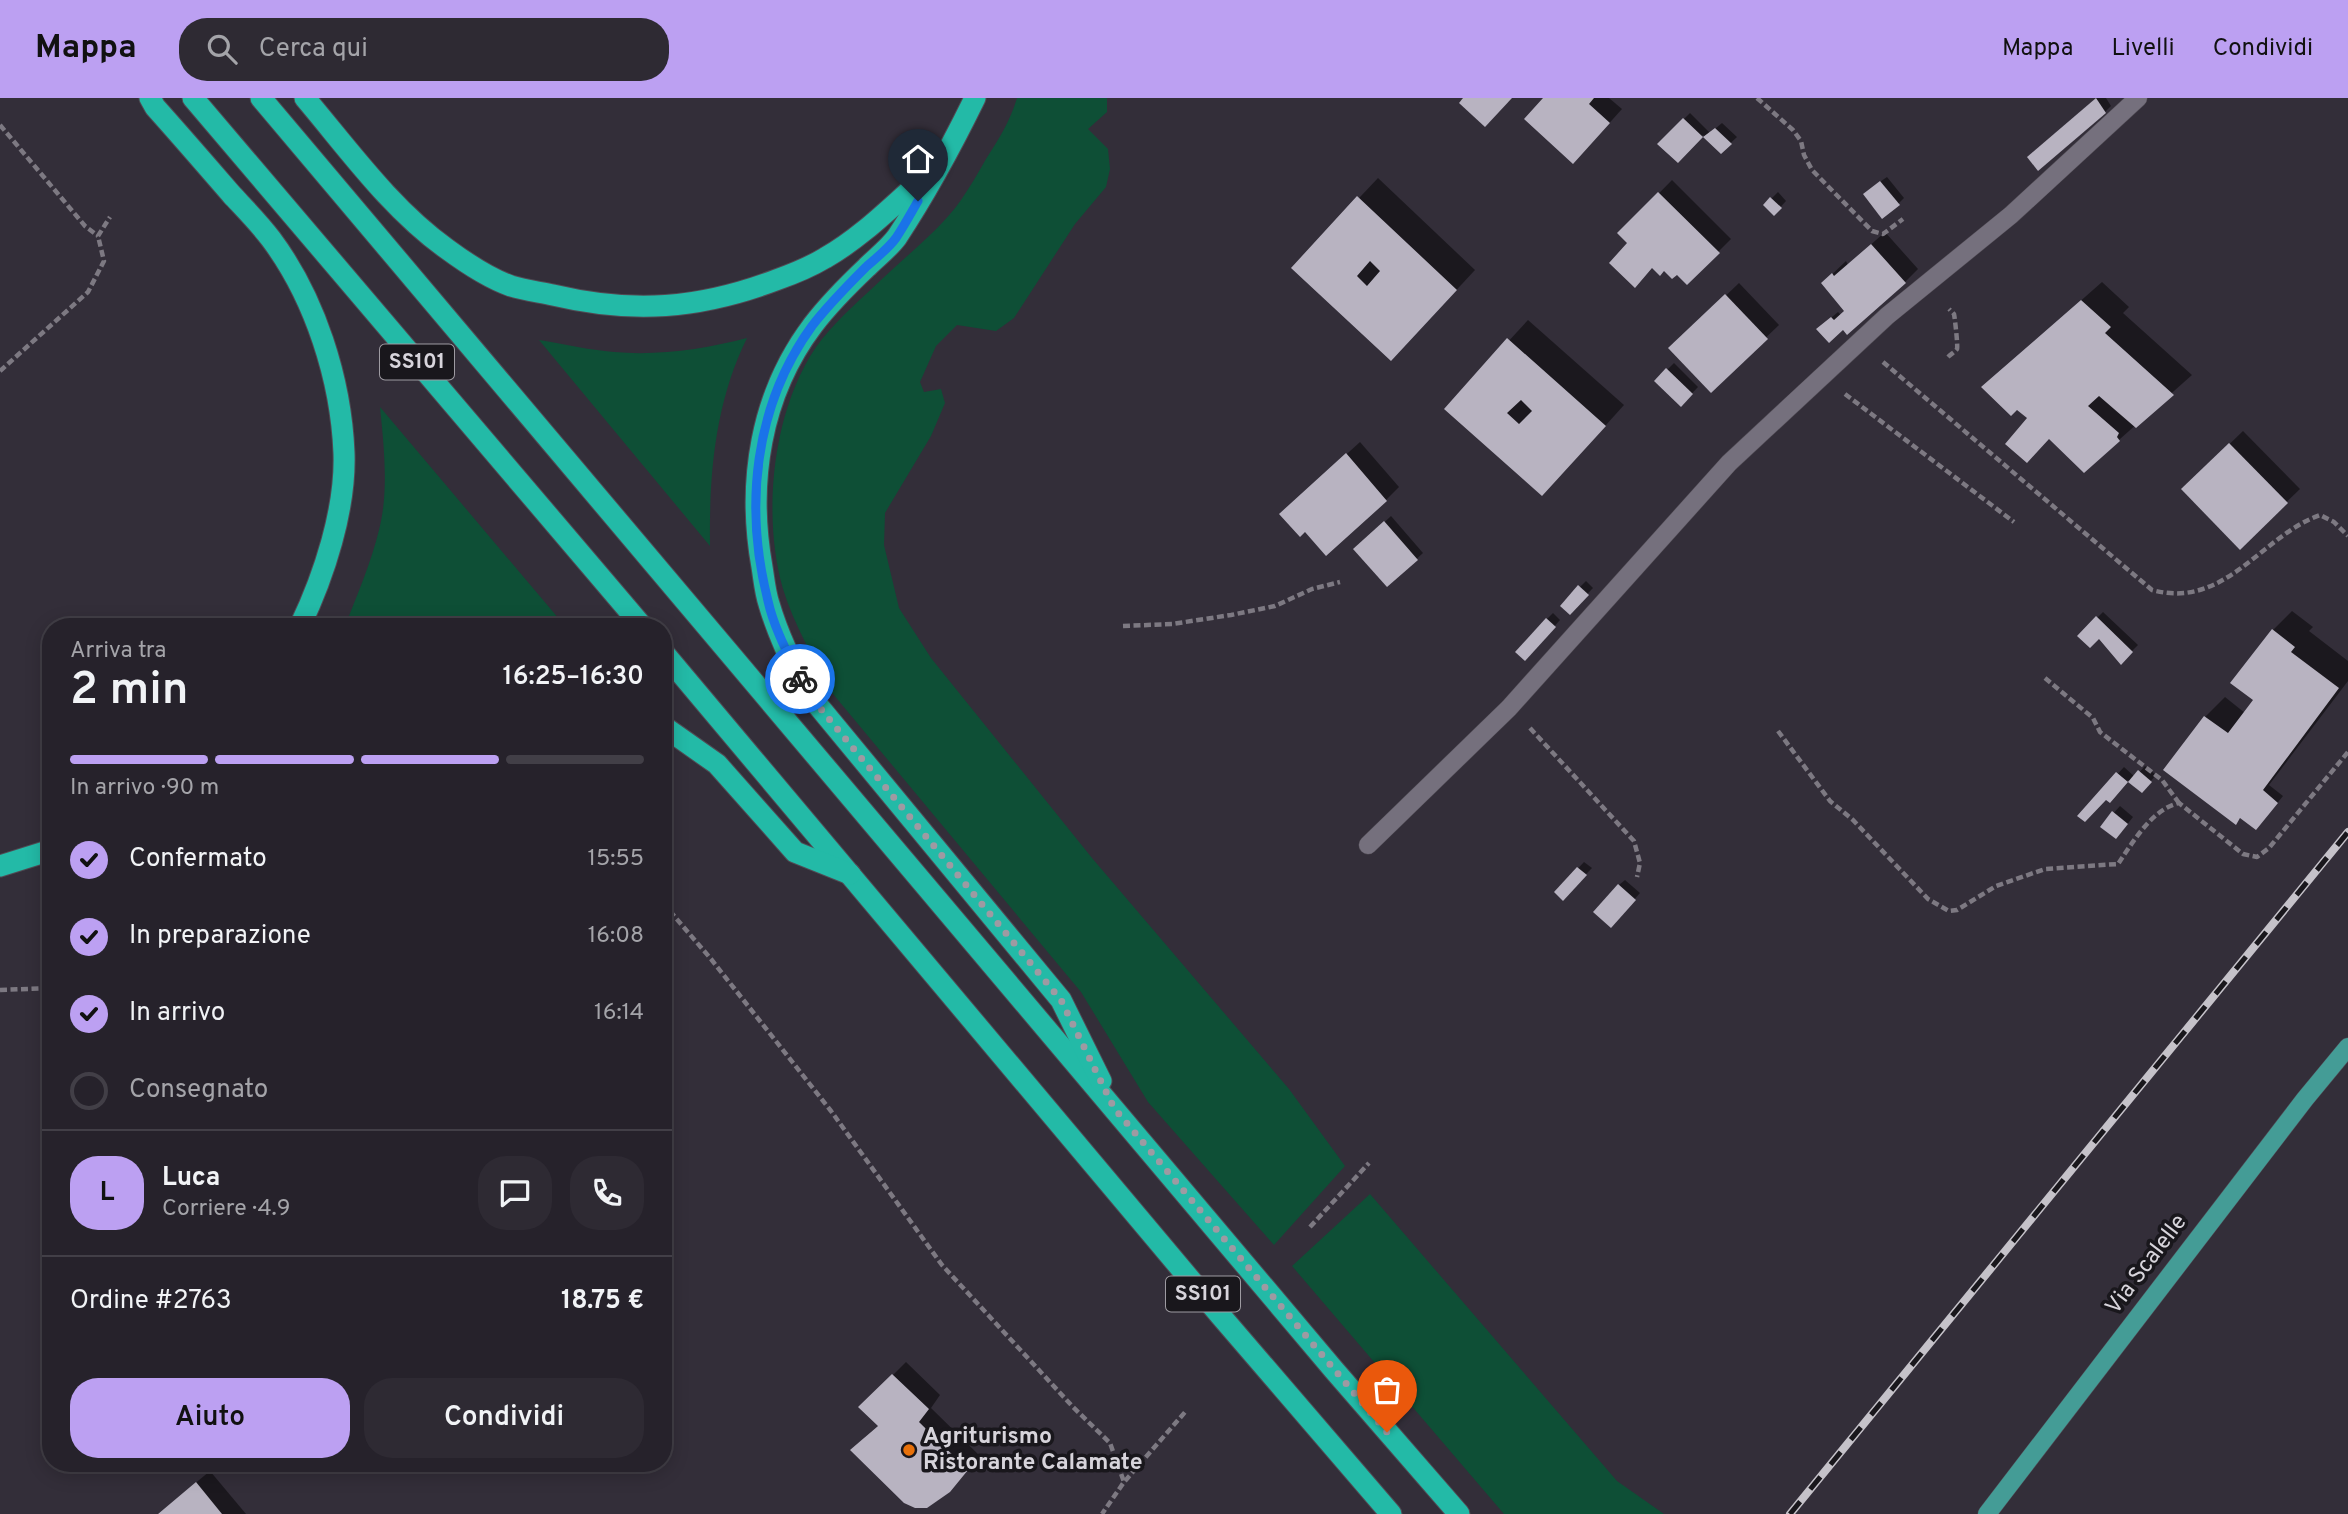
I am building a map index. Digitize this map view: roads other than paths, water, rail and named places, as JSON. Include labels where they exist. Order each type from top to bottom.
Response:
[{"type":"highway","points":[[150,98],[155,107],[271,238],[296,279],[322,336],[337,400],[344,454],[334,535],[313,599],[304,618]]},
{"type":"highway","name":"SS101","points":[[193,98],[635,618]]},
{"type":"highway","name":"SS101","points":[[261,98],[1334,1370],[1459,1514]]},
{"type":"highway","points":[[305,98],[393,202],[444,247],[476,269],[510,285],[591,304],[632,307],[708,302],[786,276],[823,260],[853,240],[941,162]]},
{"type":"highway","points":[[975,98],[895,239],[843,289],[813,324],[792,355],[766,419],[755,499],[756,534],[768,601],[778,632],[806,691],[1061,1000],[1114,1108]]},
{"type":"highway","name":"SS101","points":[[672,663],[1220,1315],[1391,1514]]},
{"type":"highway","points":[[672,732],[717,764],[795,852],[852,874]]},
{"type":"highway","points":[[0,866],[42,853]]},
{"type":"main road","name":"Via Scalelle","points":[[1987,1514],[2305,1098],[2348,1047]]},
{"type":"street","points":[[1368,845],[1509,708],[1729,463],[1859,343],[1955,258],[2011,215],[2138,98]]},
{"type":"railway","points":[[1790,1514],[2348,832]]},
{"type":"place","name":"Agriturismo Ristorante Calamate","points":[[909,1450]]}]
